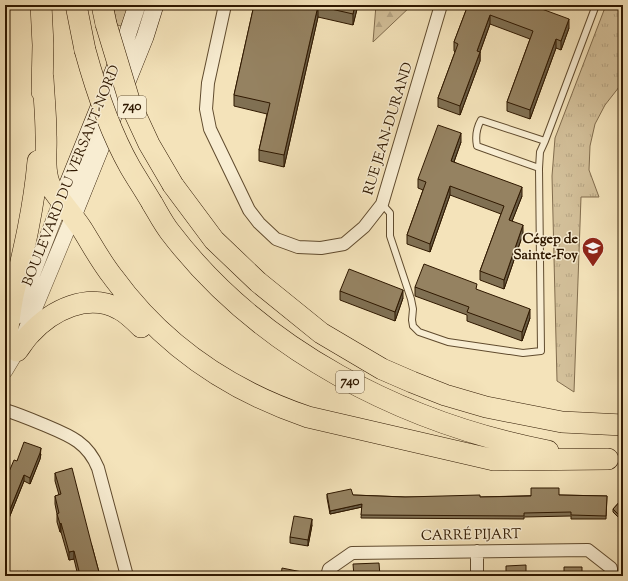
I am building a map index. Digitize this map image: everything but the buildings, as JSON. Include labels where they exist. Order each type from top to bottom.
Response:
[{"type":"highway","points":[[40,5],[43,45],[47,176],[51,187],[67,208],[113,278],[154,326],[196,361],[233,385]]},
{"type":"highway","name":"740","points":[[76,5],[85,50],[96,89],[110,126],[129,166],[169,231],[213,281],[240,306],[272,332],[296,348],[360,388],[399,406],[442,422],[515,444],[558,452],[615,458]]},
{"type":"highway","name":"740","points":[[104,15],[130,103],[149,144],[173,185],[214,240],[258,282],[321,333],[382,369],[445,395],[486,407],[562,422],[623,425]]},
{"type":"highway","points":[[9,347],[13,296],[28,237],[35,195],[43,78]]},
{"type":"highway","points":[[9,347],[61,310],[88,302],[104,304],[119,309],[125,313],[158,342],[192,368],[233,385],[267,402],[308,417],[494,460],[615,458]]},
{"type":"main road","name":"BOULEVARD DU VERSANT-NORD","points":[[67,208],[137,5]]},
{"type":"main road","name":"BOULEVARD DU VERSANT-NORD","points":[[67,208],[142,44],[155,5]]},
{"type":"street","name":"RUE JEAN-DURAND","points":[[225,5],[208,84],[206,109],[210,129],[249,210],[259,223],[276,239],[298,247],[321,248],[344,244],[364,226],[382,204],[441,5]]},
{"type":"street","name":"BOULEVARD DU VERSANT-NORD","points":[[5,371],[9,347],[67,208]]},
{"type":"street","points":[[5,410],[72,437],[84,446],[93,456],[98,468],[127,576]]},
{"type":"street","name":"CARRÉ PIJART","points":[[328,576],[329,569],[352,552],[588,550],[611,568],[611,576]]},
{"type":"street","points":[[477,551],[477,576]]},
{"type":"lane","points":[[382,204],[390,213],[390,236],[411,299],[413,326],[419,332],[448,342],[523,353],[541,351],[540,152],[596,5]]},
{"type":"lane","points":[[539,168],[478,146],[476,137],[477,129],[481,120],[545,141]]},
{"type":"green space","points":[[113,5],[129,5],[121,26],[117,25]]},
{"type":"green space","points":[[376,5],[412,5],[373,42]]},
{"type":"green space","points":[[606,5],[623,5],[623,82],[605,105],[595,124],[590,146],[589,170],[599,197],[581,197],[574,392],[557,381],[552,176],[555,138]]},
{"type":"place","name":"Cégep de Sainte-Foy","points":[[593,268]]}]
